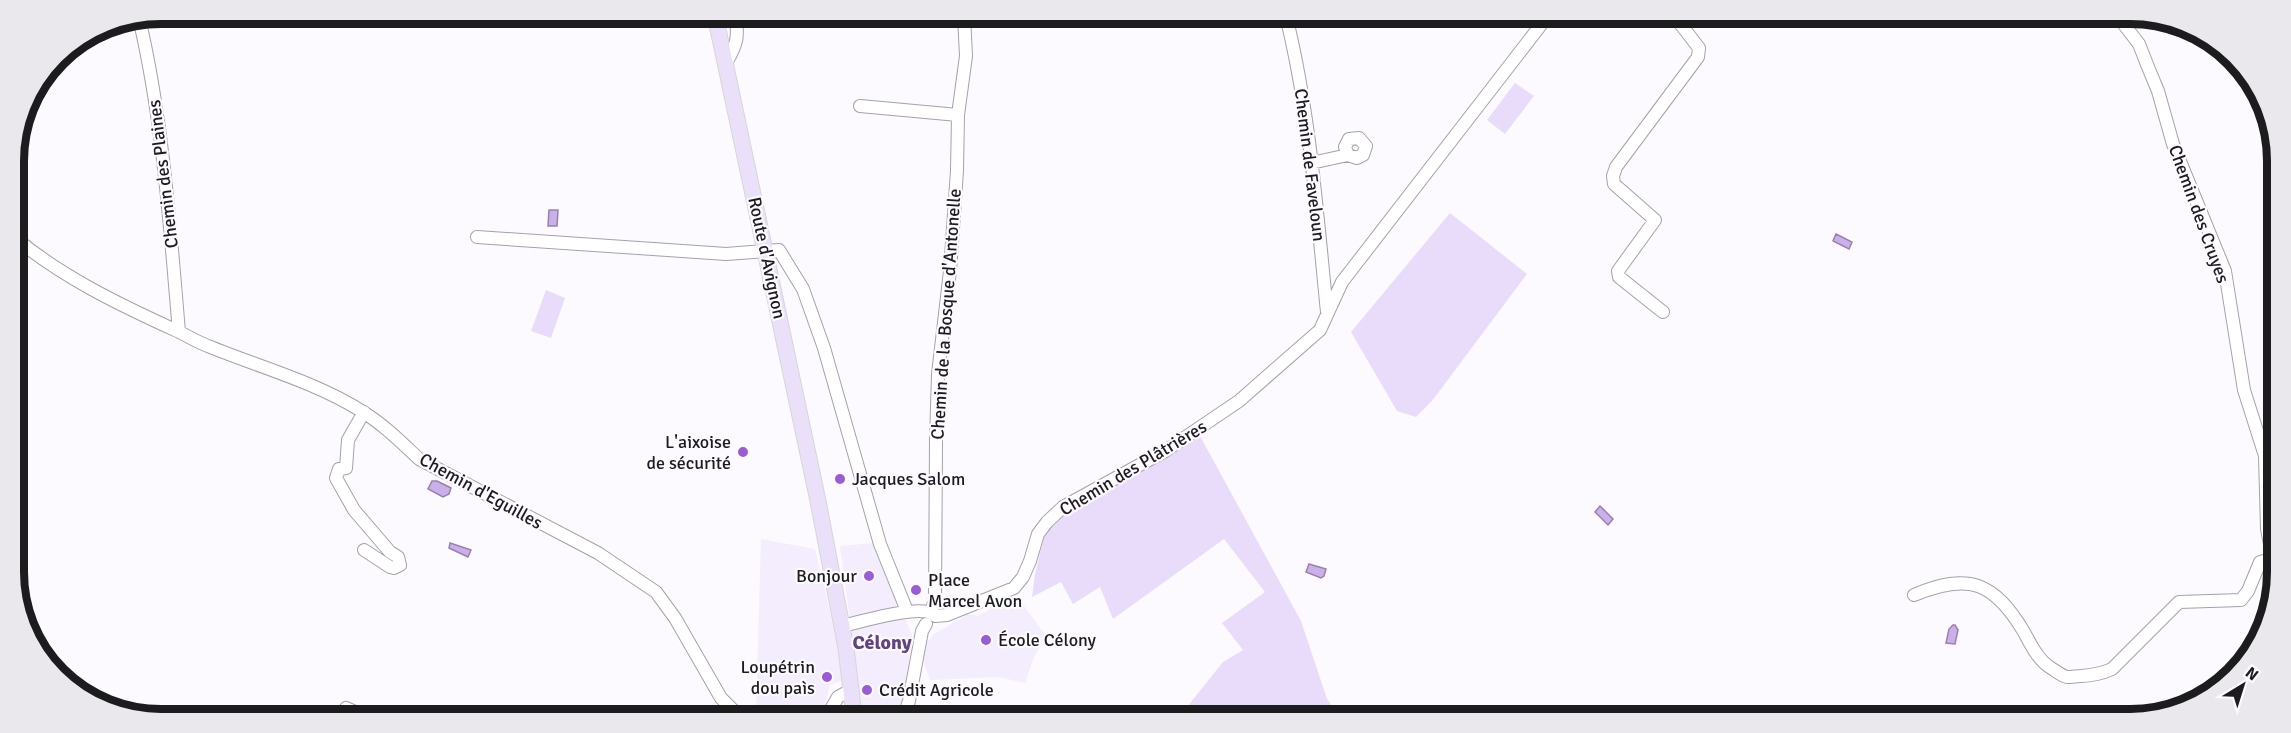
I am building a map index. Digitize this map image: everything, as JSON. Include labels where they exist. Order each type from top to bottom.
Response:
[{"type":"main road","name":"Route d'Avignon","points":[[717,24],[855,665],[860,709]]},
{"type":"main road","name":"Route d'Avignon","points":[[845,625],[853,709]]},
{"type":"street","points":[[726,63],[738,38],[737,24]]},
{"type":"street","name":"Chemin de la Bosque d'Antonelle","points":[[929,616],[935,602],[938,374],[951,260],[958,115],[966,56],[964,24]]},
{"type":"street","name":"Chemin de Faveloun","points":[[1288,24],[1297,59],[1328,314]]},
{"type":"street","name":"Chemin des Plâtrières","points":[[929,616],[947,615],[1014,588],[1023,577],[1038,534],[1063,507],[1165,451],[1239,401],[1320,330],[1342,282],[1542,24]]},
{"type":"street","points":[[1664,312],[1619,277],[1618,271],[1655,220],[1614,184],[1613,176],[1616,167],[1698,57],[1699,48],[1680,24]]},
{"type":"street","name":"Chemin des Cruyes","points":[[2124,24],[2139,44],[2158,91],[2173,144],[2225,271],[2244,390],[2265,456],[2267,505]]},
{"type":"street","name":"Chemin des Plaines","points":[[141,26],[153,89],[171,232],[179,332]]},
{"type":"street","points":[[860,106],[958,115]]},
{"type":"street","points":[[1311,163],[1348,155]]},
{"type":"street","points":[[477,237],[726,254],[779,249],[803,290],[824,348],[880,544],[907,611]]},
{"type":"street","name":"Chemin d'Eguilles","points":[[24,244],[65,275],[207,346],[312,387],[364,412],[419,459],[598,554],[656,592],[675,618],[721,698],[732,709]]},
{"type":"street","points":[[364,412],[348,440],[346,468],[339,469],[336,478],[354,510],[390,552],[398,556],[400,565],[390,567],[364,549]]},
{"type":"street","points":[[1914,595],[1934,586],[1960,583],[1979,585],[1995,594],[2010,611],[2034,651],[2048,666],[2066,677],[2098,675],[2112,669],[2179,602],[2241,600],[2248,591],[2260,562],[2267,560]]},
{"type":"street","points":[[845,625],[907,611],[929,616],[922,631],[906,709]]},
{"type":"street","points":[[831,709],[838,697],[851,690]]},
{"type":"shaded area","points":[[1515,83],[1534,96],[1505,134],[1487,120]]},
{"type":"shaded area","points":[[549,210],[558,210],[557,226],[548,226]]},
{"type":"shaded area","points":[[1450,213],[1527,274],[1432,401],[1416,417],[1397,411],[1351,332]]},
{"type":"shaded area","points":[[1836,234],[1852,242],[1849,249],[1833,241]]},
{"type":"shaded area","points":[[546,290],[565,298],[551,338],[531,331]]},
{"type":"shaded area","points":[[1200,436],[1301,621],[1327,699],[1334,709],[1185,709],[1223,662],[1243,650],[1222,623],[1265,592],[1224,539],[1113,619],[1100,587],[1073,604],[1061,582],[1032,597],[1035,574],[1049,525],[1065,512]]},
{"type":"shaded area","points":[[432,481],[451,488],[449,494],[443,497],[428,489]]},
{"type":"shaded area","points":[[1600,506],[1613,519],[1608,525],[1595,512]]},
{"type":"shaded area","points":[[761,539],[815,549],[846,679],[830,685],[824,709],[756,709]]},
{"type":"shaded area","points":[[450,543],[471,550],[468,557],[449,548]]},
{"type":"shaded area","points":[[875,543],[912,636],[902,709],[862,709],[840,546]]},
{"type":"shaded area","points":[[1309,564],[1326,569],[1324,576],[1321,578],[1306,572]]},
{"type":"shaded area","name":"École Célony","points":[[1016,595],[1046,636],[1034,657],[1025,683],[998,677],[930,680],[924,663],[926,644],[934,634],[969,614],[978,616],[994,605]]},
{"type":"shaded area","points":[[1953,625],[1958,630],[1955,644],[1946,643],[1949,629]]},
{"type":"place","name":"L'aixoise de sécurité","points":[[743,452]]},
{"type":"place","name":"Jacques Salom","points":[[840,479]]},
{"type":"place","name":"Bonjour","points":[[869,576]]},
{"type":"place","name":"Place Marcel Avon","points":[[916,590]]},
{"type":"place","name":"École Célony","points":[[986,640]]},
{"type":"place","name":"Loupétrin dou paìs","points":[[827,677]]},
{"type":"place","name":"Crédit Agricole","points":[[867,690]]},
{"type":"district","name":"Célony","points":[[882,642]]}]
